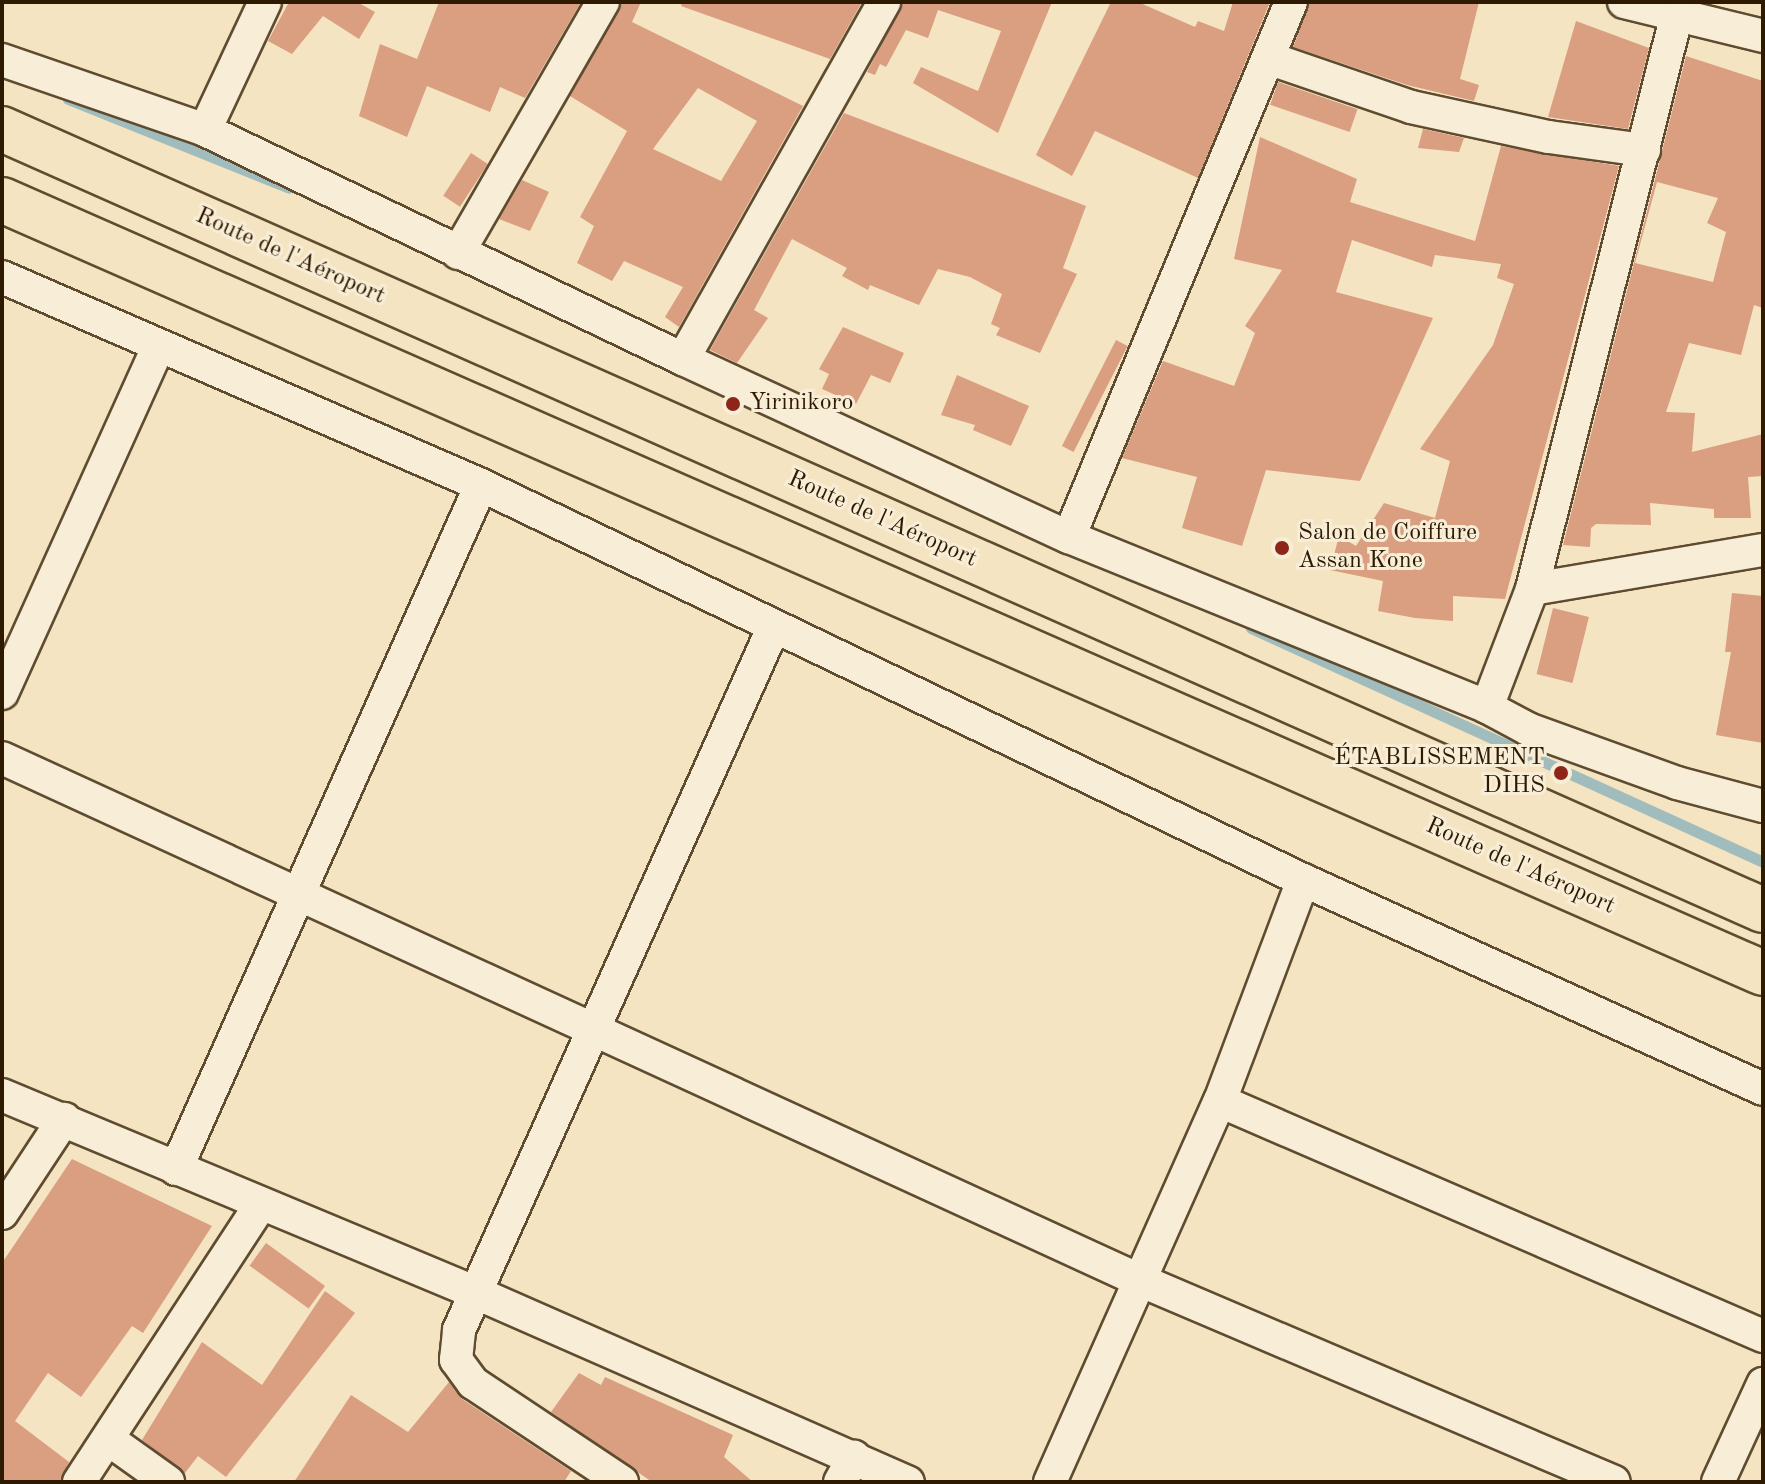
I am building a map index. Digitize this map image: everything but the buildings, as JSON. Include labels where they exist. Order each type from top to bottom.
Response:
[{"type":"highway","name":"Route de l'Aéroport","points":[[2,129],[1763,910]]},
{"type":"highway","name":"Route de l'Aéroport","points":[[2,200],[1763,973]]},
{"type":"street","points":[[205,130],[265,2]]},
{"type":"street","points":[[458,253],[603,2]]},
{"type":"street","points":[[683,359],[884,2]]},
{"type":"street","points":[[1069,537],[1291,2]]},
{"type":"street","points":[[1624,2],[1676,18],[1763,36]]},
{"type":"street","points":[[1487,707],[1532,589],[1676,18]]},
{"type":"street","points":[[1268,58],[1411,107],[1549,137],[1644,150]]},
{"type":"street","points":[[2,60],[205,130],[683,359],[1069,537],[1487,707],[1528,729],[1662,778],[1763,806]]},
{"type":"street","points":[[2,277],[481,485],[1303,880],[1763,1089]]},
{"type":"street","points":[[2,693],[159,346]]},
{"type":"street","points":[[176,1169],[301,895],[481,485]]},
{"type":"street","points":[[1532,589],[1763,550]]},
{"type":"street","points":[[622,1482],[473,1383],[456,1360],[459,1330],[472,1291],[595,1030],[774,626]]},
{"type":"street","points":[[2,758],[1137,1279],[1614,1482]]},
{"type":"street","points":[[1050,1482],[1137,1279],[1220,1101],[1303,880]]},
{"type":"street","points":[[2,1095],[64,1119],[259,1207],[472,1291],[847,1469],[908,1482]]},
{"type":"street","points":[[1220,1101],[1763,1336]]},
{"type":"street","points":[[2,1213],[64,1119]]},
{"type":"street","points":[[79,1482],[259,1207]]},
{"type":"street","points":[[1718,1482],[1763,1384]]},
{"type":"street","points":[[108,1439],[168,1482]]},
{"type":"waterway","points":[[68,99],[289,188]]},
{"type":"waterway","points":[[1251,628],[1763,862]]},
{"type":"place","name":"Yirinikoro","points":[[733,404]]},
{"type":"place","name":"Salon de Coiffure Assan Kone","points":[[1282,548]]},
{"type":"place","name":"ÉTABLISSEMENT DIHS","points":[[1561,773]]}]
